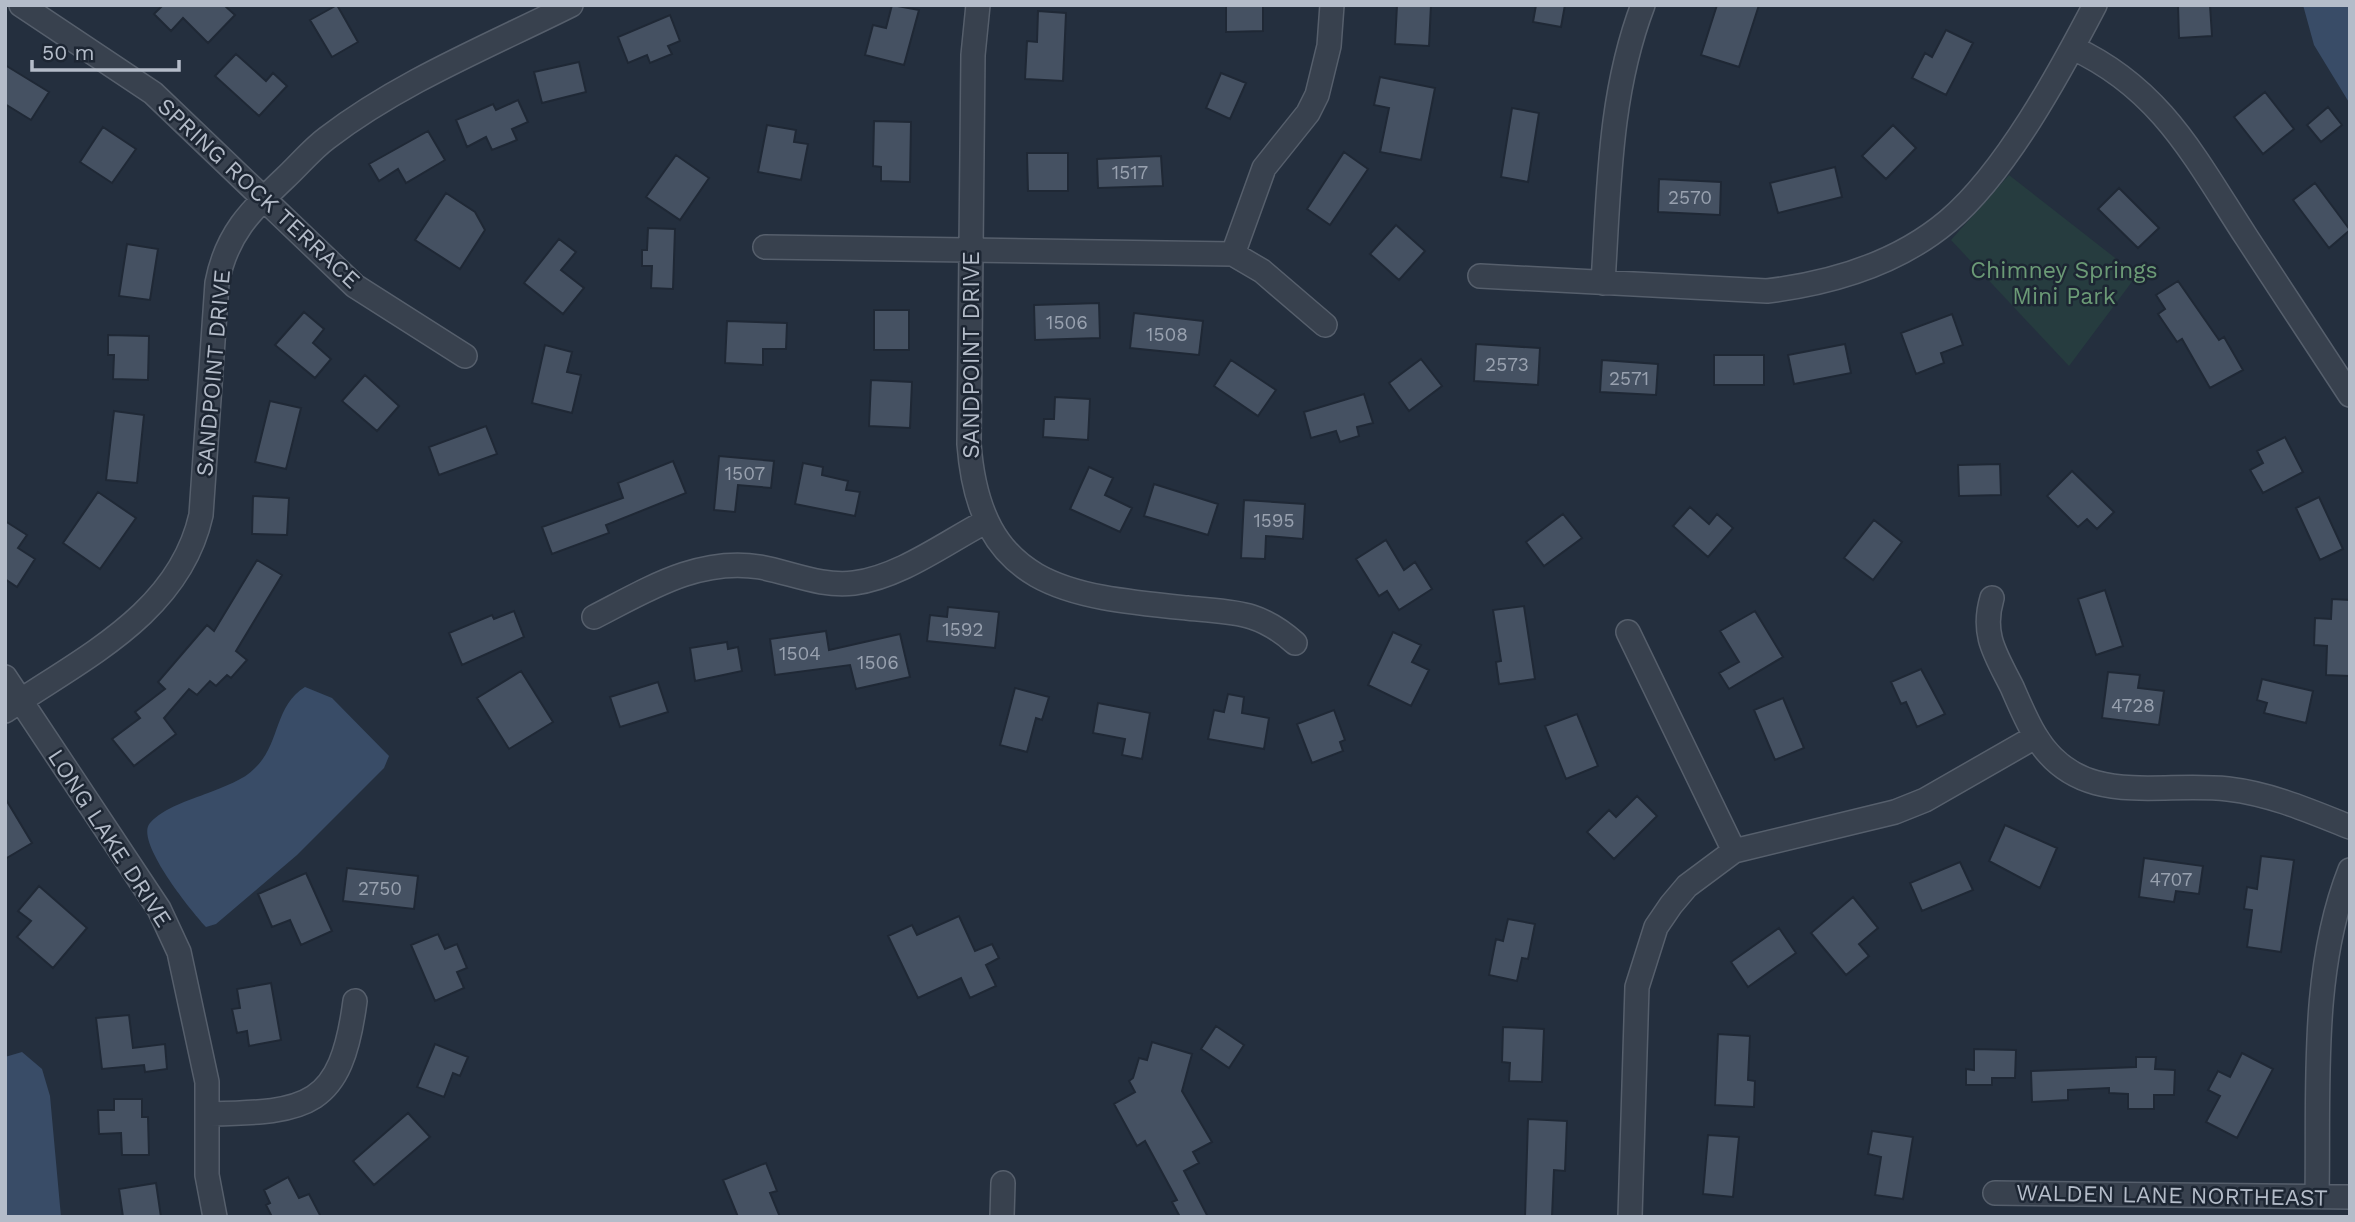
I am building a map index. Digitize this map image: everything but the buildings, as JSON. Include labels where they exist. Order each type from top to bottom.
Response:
[{"type":"street","name":"SPRING ROCK TERRACE","points":[[21,5],[153,93],[355,285],[465,356]]},
{"type":"street","name":"SANDPOINT DRIVE","points":[[13,705],[135,622],[163,594],[182,568],[196,537],[201,515],[215,306],[222,259],[234,231],[325,139],[389,96],[571,5]]},
{"type":"street","name":"SANDPOINT DRIVE","points":[[978,5],[973,55],[969,444],[976,496],[985,522],[1017,561],[1056,587],[1108,600],[1248,614],[1273,624],[1295,643]]},
{"type":"street","points":[[1233,254],[1264,168],[1308,113],[1317,95],[1329,46],[1332,5]]},
{"type":"street","points":[[1604,283],[1615,115],[1632,34],[1643,5]]},
{"type":"street","points":[[1480,276],[1767,291],[1806,286],[1871,267],[1911,246],[1948,221],[1979,188],[2073,48],[2095,5]]},
{"type":"street","points":[[2073,48],[2129,80],[2170,122],[2350,395]]},
{"type":"street","points":[[765,247],[1233,254],[1262,271],[1325,325]]},
{"type":"street","points":[[594,617],[685,572],[709,567],[744,565],[822,583],[856,583],[898,569],[985,522]]},
{"type":"street","points":[[1992,598],[1986,618],[1990,642],[2035,737],[2075,775],[2097,785],[2118,788],[2228,789],[2292,804],[2350,827]]},
{"type":"street","points":[[1628,632],[1734,851]]},
{"type":"street","name":"LONG LAKE DRIVE","points":[[5,677],[13,705],[169,927],[179,951],[202,1047],[210,1114],[207,1175],[215,1217]]},
{"type":"street","points":[[1630,1217],[1634,1018],[1644,956],[1656,927],[1687,886],[1734,851],[1895,812],[1926,800],[2035,737]]},
{"type":"street","points":[[2317,1196],[2323,996],[2339,897],[2350,870]]},
{"type":"street","points":[[210,1114],[272,1112],[302,1105],[318,1094],[344,1061],[355,1001]]},
{"type":"street","points":[[1002,1217],[1003,1183]]},
{"type":"street","name":"WALDEN LANE NORTHEAST","points":[[1995,1193],[2350,1197]]},
{"type":"green space","name":"Chimney Springs Mini Park","points":[[2009,175],[2137,275],[2069,366],[1951,240]]},
{"type":"water","points":[[2303,5],[2350,5],[2350,104],[2314,45]]},
{"type":"water","points":[[305,687],[332,698],[389,756],[384,768],[297,855],[216,924],[206,927],[157,860],[147,832],[150,823],[169,809],[233,783],[250,772],[263,759],[288,704]]},
{"type":"water","points":[[22,1052],[42,1069],[50,1096],[61,1217],[5,1217],[5,1057]]}]
